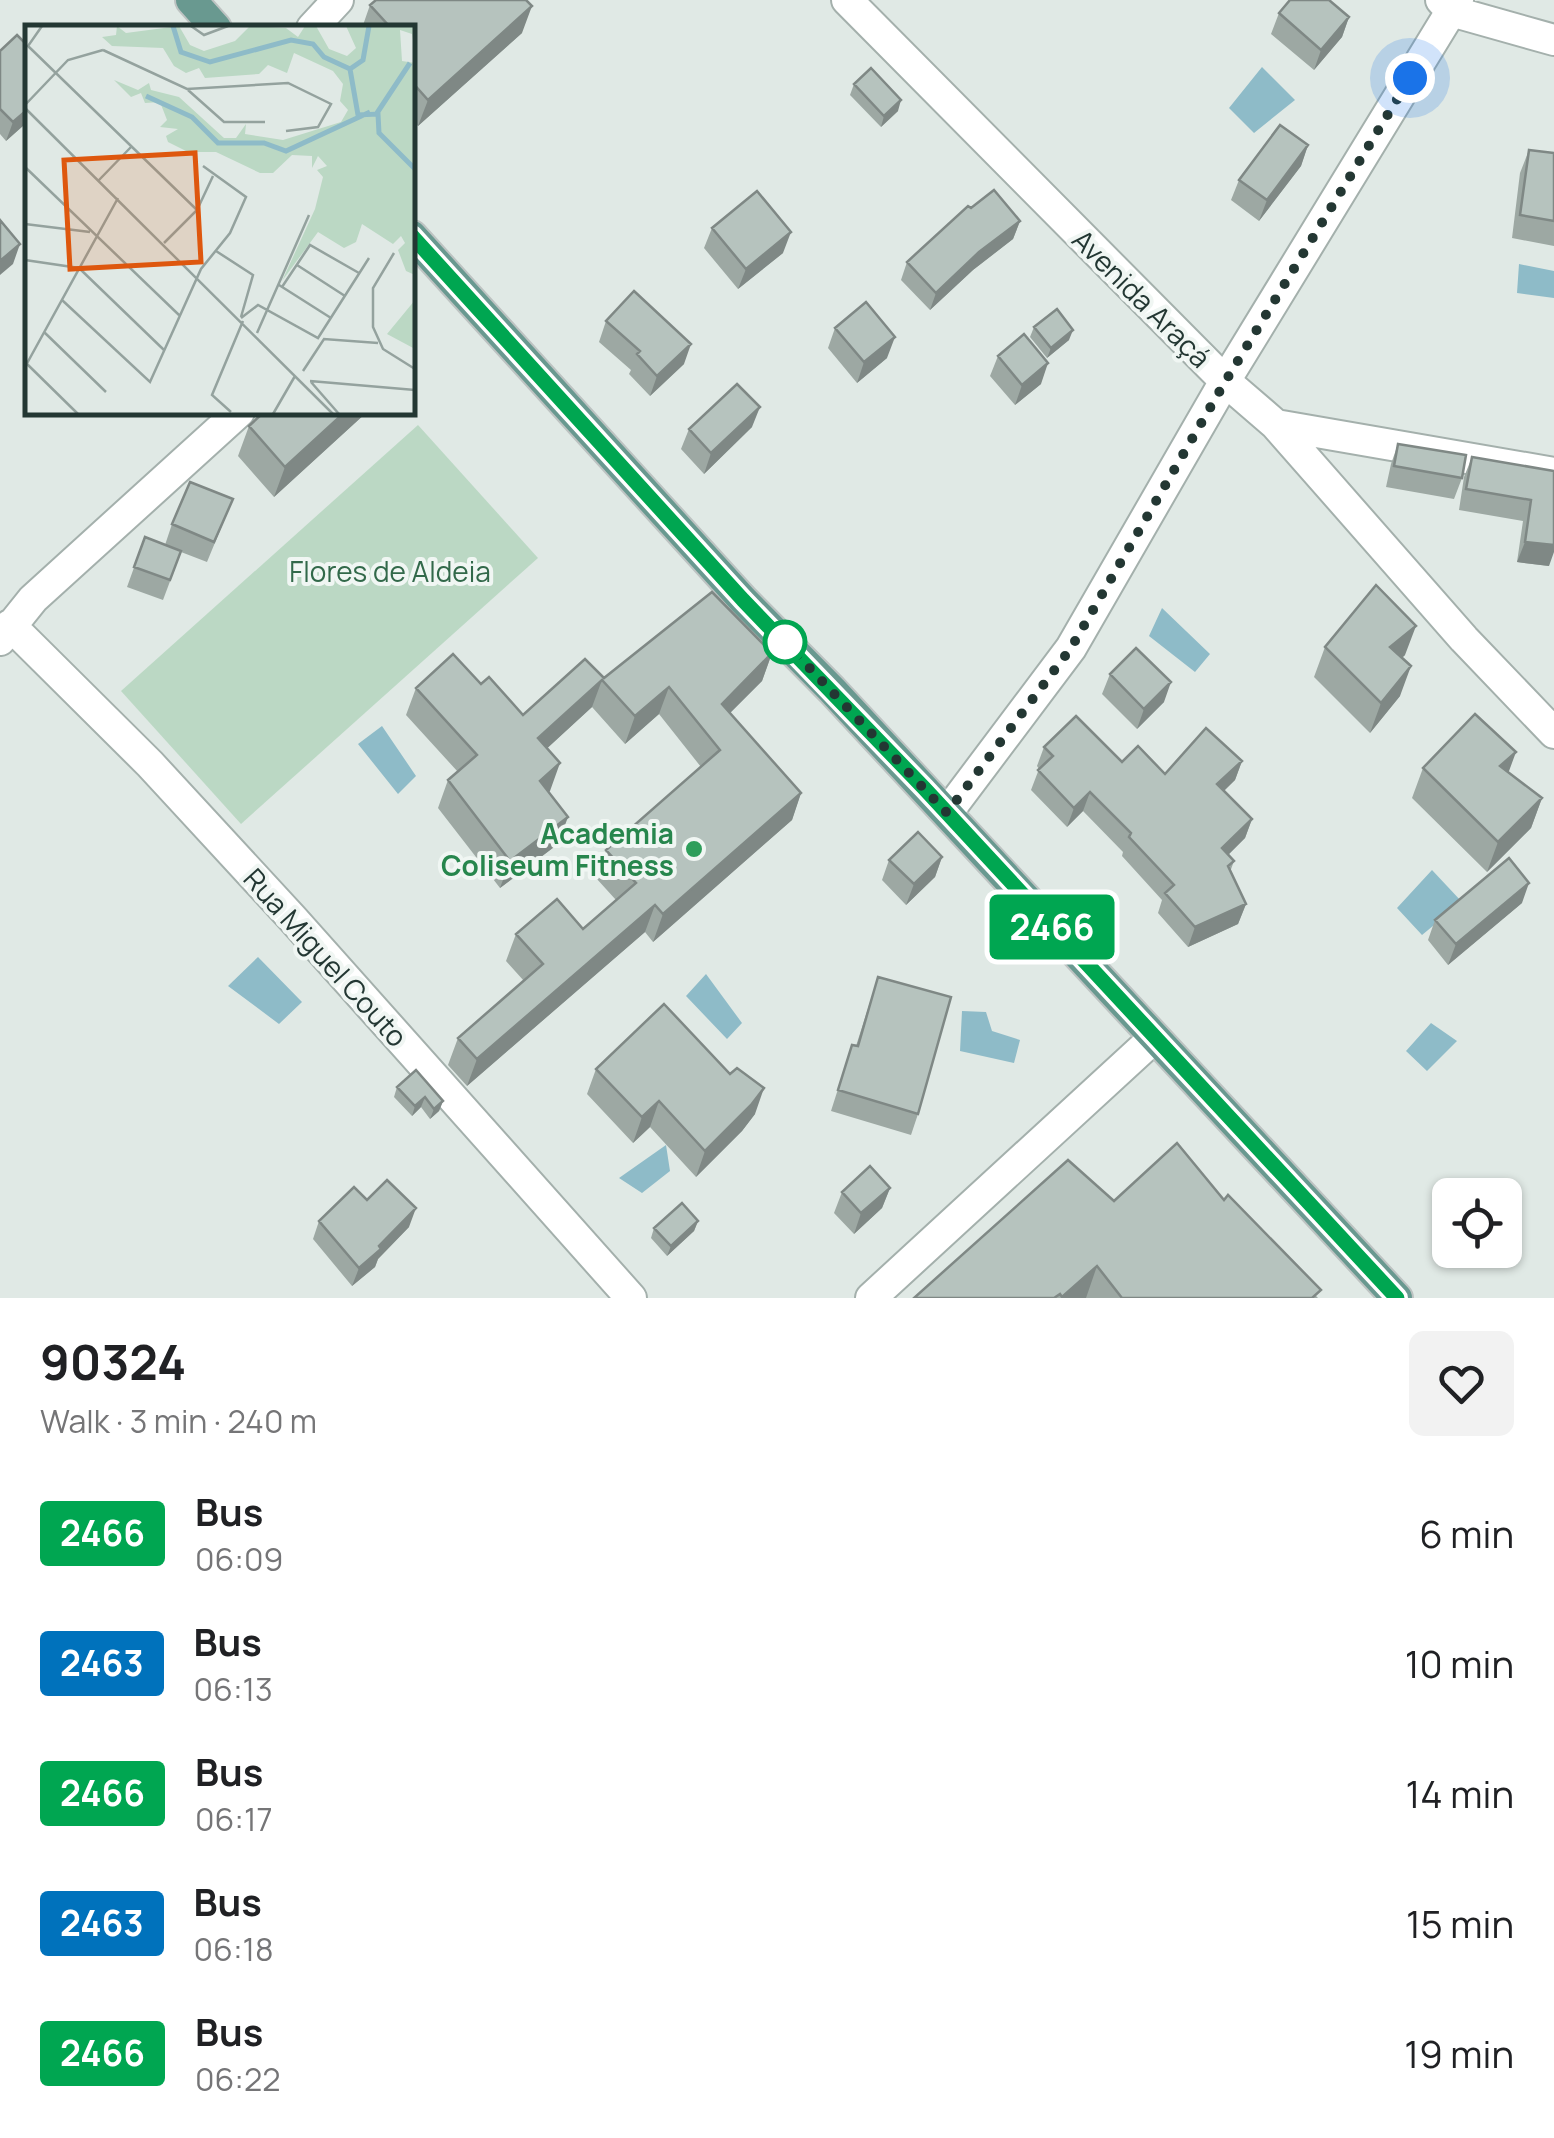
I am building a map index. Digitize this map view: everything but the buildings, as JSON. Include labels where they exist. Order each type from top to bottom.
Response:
[{"type":"main road","points":[[191,0],[213,25]]},
{"type":"main road","points":[[416,247],[1398,1298]]},
{"type":"street","points":[[315,25],[338,0]]},
{"type":"street","name":"Avenida Araçá","points":[[847,0],[1225,382],[1276,425],[1464,638],[1554,733]]},
{"type":"street","points":[[947,813],[1071,648],[1450,4],[1554,40]]},
{"type":"street","points":[[5,633],[65,569],[236,415]]},
{"type":"street","points":[[1276,425],[1554,473]]},
{"type":"street","name":"Rua Miguel Couto","points":[[5,633],[150,764],[293,918],[631,1298]]},
{"type":"street","points":[[871,1298],[1154,1038]]},
{"type":"green space","name":"Flores de Aldeia","points":[[418,425],[538,558],[241,824],[121,691]]},
{"type":"water","points":[[1262,67],[1295,100],[1254,133],[1229,108]]},
{"type":"water","points":[[1519,264],[1554,271],[1554,298],[1517,293]]},
{"type":"water","points":[[1162,608],[1210,654],[1195,672],[1149,636]]},
{"type":"water","points":[[382,726],[416,776],[398,794],[358,744]]},
{"type":"water","points":[[1432,870],[1462,902],[1422,935],[1397,908]]},
{"type":"water","points":[[258,957],[302,1002],[279,1024],[228,986]]},
{"type":"water","points":[[706,974],[742,1023],[727,1039],[686,996]]},
{"type":"water","points":[[962,1011],[986,1012],[992,1031],[1020,1040],[1014,1063],[960,1051]]},
{"type":"water","points":[[1431,1023],[1457,1041],[1427,1071],[1406,1051]]},
{"type":"water","points":[[666,1145],[670,1171],[642,1193],[619,1178]]},
{"type":"bus line","name":"2466","points":[[415,239],[743,600],[924,788],[1397,1298]]},
{"type":"place","name":"Academia Coliseum Fitness","points":[[694,849]]},
{"type":"route","points":[[785,642],[947,813],[1071,648],[1225,382],[1410,78]]}]
